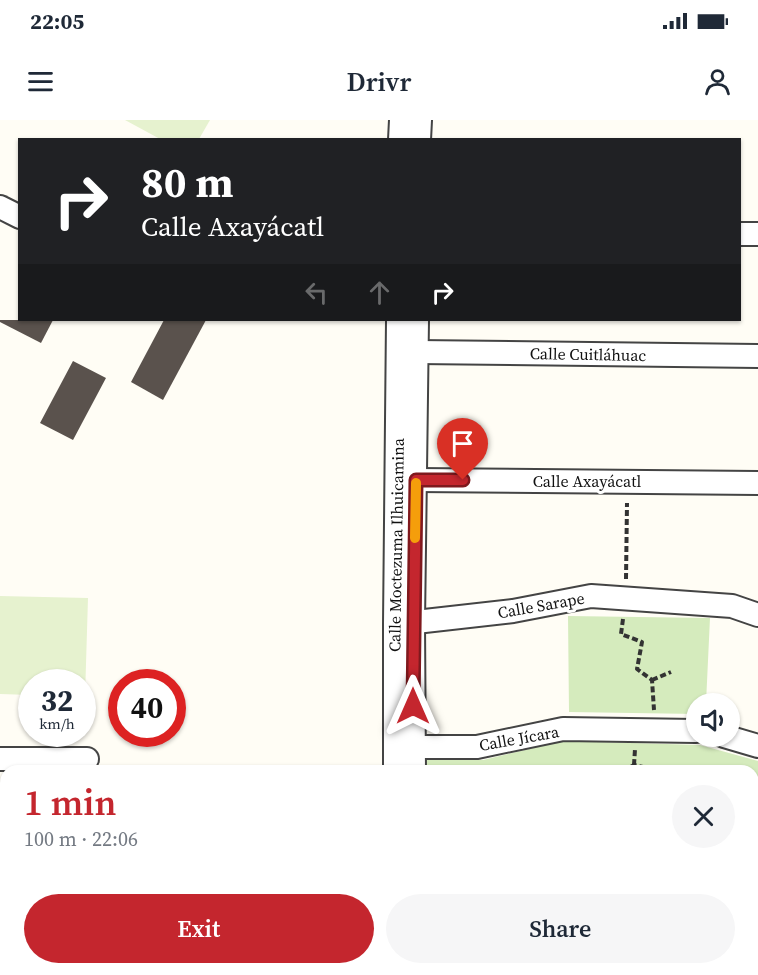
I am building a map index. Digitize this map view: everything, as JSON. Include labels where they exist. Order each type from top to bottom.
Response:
[{"type":"street","points":[[400,138],[401,120]]},
{"type":"street","points":[[419,138],[420,120]]},
{"type":"street","points":[[0,207],[18,217]]},
{"type":"street","points":[[741,234],[758,234]]},
{"type":"street","name":"Calle Moctezuma Ilhuicamina","points":[[398,321],[404,623],[414,765]]},
{"type":"street","name":"Calle Moctezuma Ilhuicamina","points":[[395,765],[416,480],[417,321]]},
{"type":"street","name":"Calle Cuitláhuac","points":[[417,352],[758,356]]},
{"type":"street","name":"Calle Axayácatl","points":[[416,480],[758,483]]},
{"type":"street","name":"Calle Sarape","points":[[404,623],[513,611],[591,596],[732,606],[758,615]]},
{"type":"street","name":"Calle Jícara","points":[[413,747],[477,747],[563,729],[686,731]]},
{"type":"street","points":[[740,741],[758,746]]},
{"type":"street","points":[[0,759],[87,759]]},
{"type":"path","points":[[628,481],[626,598],[621,634],[642,642],[637,669],[652,680],[656,731]]},
{"type":"path","points":[[652,680],[671,672]]},
{"type":"path","points":[[634,765],[636,742]]},
{"type":"green space","points":[[125,120],[210,120],[200,138],[158,138]]},
{"type":"green space","points":[[0,596],[88,598],[86,669],[18,669],[18,695],[0,694]]},
{"type":"green space","points":[[568,616],[710,618],[706,693],[686,693],[686,714],[569,712]]},
{"type":"green space","points":[[563,741],[707,747],[758,761],[758,765],[423,765],[423,756],[483,760]]},
{"type":"building","points":[[0,320],[52,321],[41,343]]},
{"type":"building","points":[[163,321],[205,321],[163,400],[131,382]]},
{"type":"building","points":[[73,361],[106,378],[73,440],[40,423]]},
{"type":"slow traffic","points":[[415,538],[416,483]]},
{"type":"route","points":[[413,706],[416,480],[463,480]]}]
